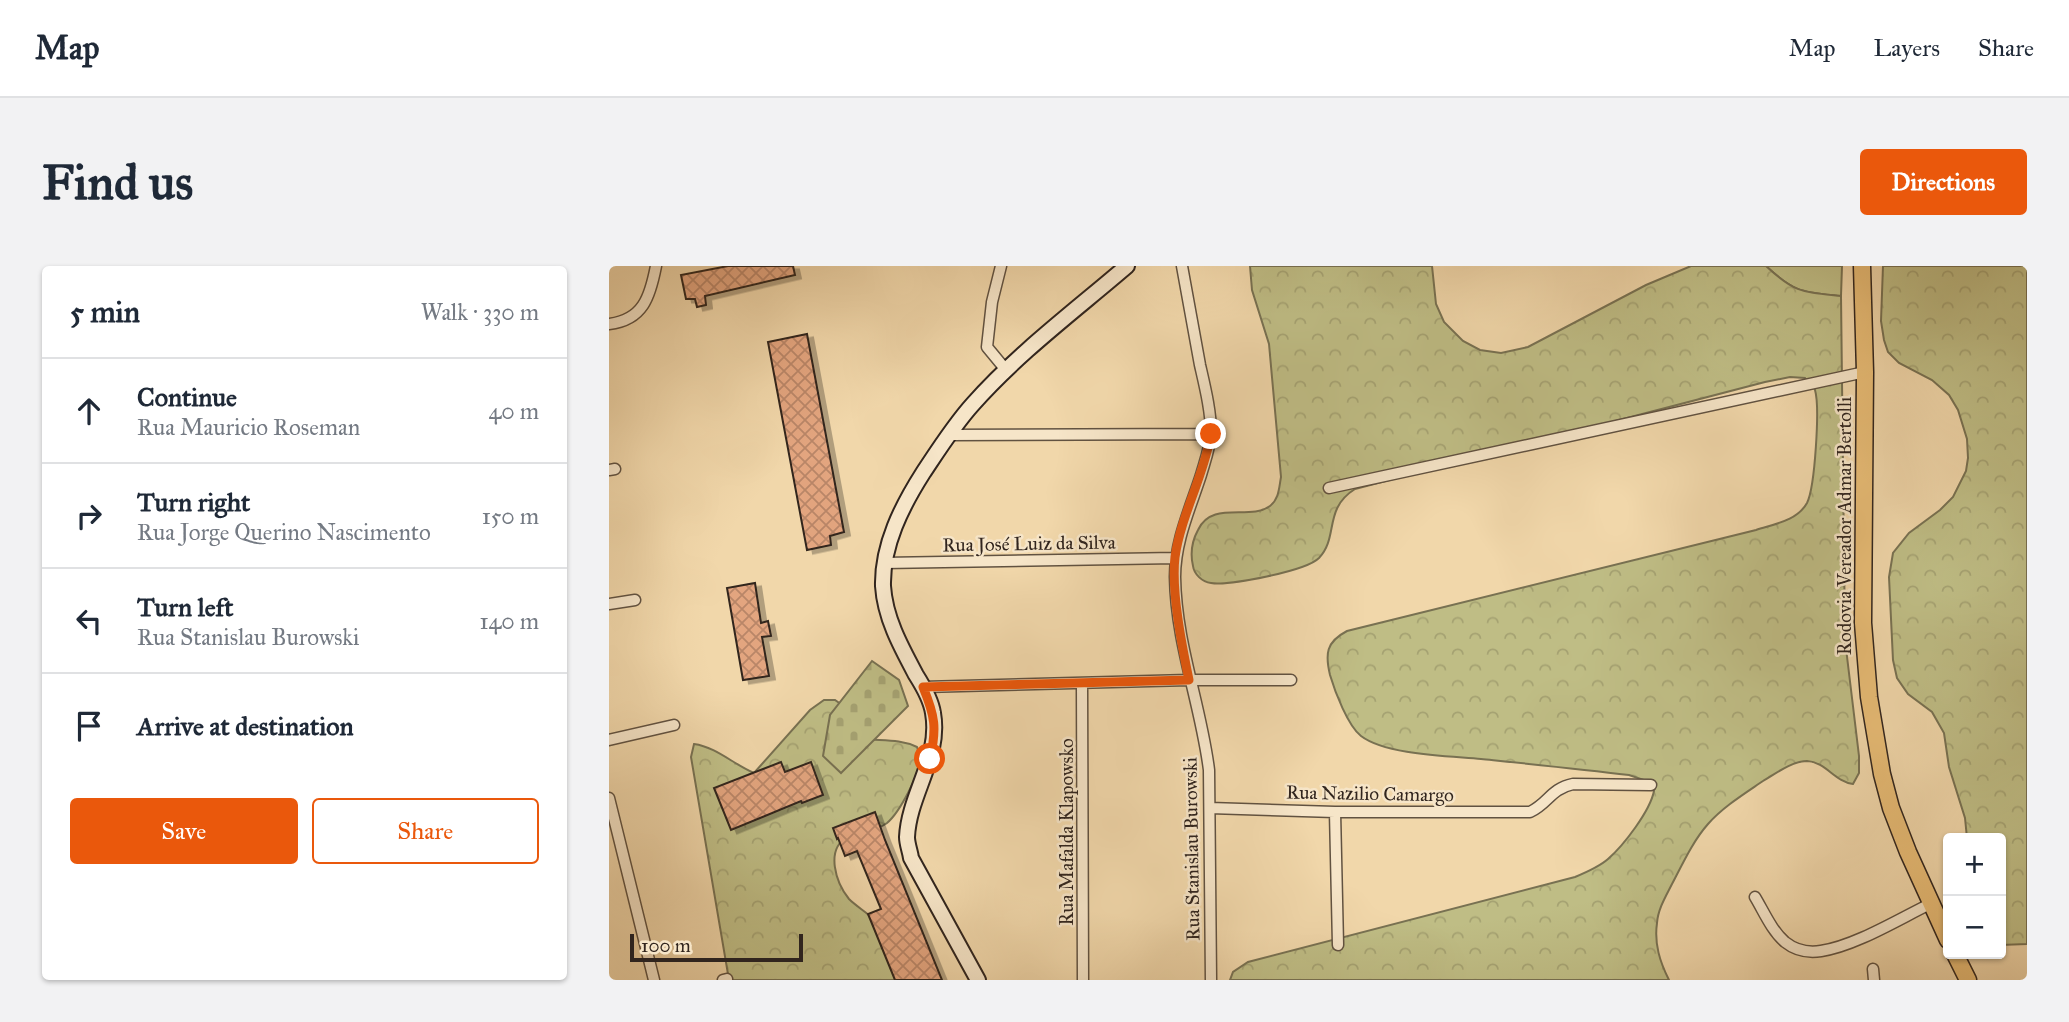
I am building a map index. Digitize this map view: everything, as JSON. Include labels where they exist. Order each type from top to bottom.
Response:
[{"type":"highway","name":"Rodovia Vereador Admar Bertolli","points":[[1862,266],[1865,372],[1863,623],[1869,696],[1882,774],[1891,808],[1907,852],[1943,930]]},
{"type":"highway","points":[[1958,959],[1968,980]]},
{"type":"main road","points":[[978,980],[911,858],[907,840],[909,822],[935,737],[933,711],[896,638],[883,587],[884,563],[897,519],[916,484],[973,403],[1006,370],[1127,266]]},
{"type":"street","points":[[609,324],[624,322],[637,314],[647,298],[656,266]]},
{"type":"street","points":[[1001,266],[992,302],[986,347],[1006,370]]},
{"type":"street","name":"Rua Stanislau Burowski","points":[[1182,266],[1209,408],[1211,434],[1208,453],[1182,528],[1175,558],[1182,644],[1205,736],[1209,770],[1211,980]]},
{"type":"street","points":[[1329,488],[1865,372]]},
{"type":"street","points":[[948,435],[1211,434]]},
{"type":"street","name":"Rua José Luiz da Silva","points":[[884,563],[1175,558]]},
{"type":"street","points":[[609,604],[635,600]]},
{"type":"street","points":[[923,687],[1291,680]]},
{"type":"street","name":"Rua Mafalda Klapowsko","points":[[1082,683],[1083,980]]},
{"type":"street","points":[[609,740],[674,725]]},
{"type":"street","name":"Rua Nazilio Camargo","points":[[1210,808],[1335,812],[1530,812],[1563,786],[1651,785]]},
{"type":"street","points":[[609,798],[654,980]]},
{"type":"street","points":[[1335,812],[1338,945]]},
{"type":"street","points":[[1755,897],[1776,932],[1786,943],[1801,951],[1820,952],[1854,941],[1930,904]]},
{"type":"street","points":[[1873,969],[1874,980]]},
{"type":"green space","points":[[1250,266],[1432,266],[1436,304],[1444,322],[1463,341],[1480,350],[1501,353],[1528,347],[1646,285],[1691,266],[1766,266],[1784,282],[1800,290],[1841,296],[1845,640],[1859,773],[1853,784],[1841,780],[1814,762],[1795,763],[1741,796],[1708,824],[1688,852],[1659,913],[1657,946],[1669,980],[1230,980],[1233,972],[1248,962],[1575,877],[1601,864],[1614,853],[1629,837],[1652,799],[1654,791],[1647,781],[1629,775],[1418,754],[1372,742],[1361,736],[1351,725],[1335,690],[1328,661],[1331,644],[1347,631],[1756,530],[1791,518],[1803,509],[1810,494],[1817,429],[1814,388],[1805,378],[1790,377],[1765,382],[1355,489],[1339,505],[1329,541],[1319,558],[1299,568],[1250,580],[1208,582],[1195,572],[1192,556],[1194,538],[1204,521],[1222,513],[1252,512],[1270,506],[1277,497],[1281,477],[1269,344],[1252,290]]},
{"type":"green space","points":[[1766,266],[1842,266],[1841,296],[1800,290],[1784,282]]},
{"type":"green space","points":[[1883,266],[2027,266],[2027,944],[2006,945],[2006,833],[1966,833],[1965,818],[1949,767],[1944,733],[1932,712],[1908,694],[1897,678],[1893,660],[1889,577],[1893,553],[1909,533],[1953,497],[1966,471],[1968,458],[1967,439],[1958,410],[1949,395],[1932,380],[1899,363],[1888,352],[1881,321]]},
{"type":"green space","points":[[872,661],[899,680],[908,706],[841,773],[823,756],[830,715]]},
{"type":"green space","points":[[824,700],[835,700],[842,705],[864,739],[898,741],[917,747],[920,757],[917,773],[897,811],[882,826],[847,837],[840,843],[836,850],[835,867],[840,884],[849,899],[870,916],[934,980],[729,980],[691,757],[694,744],[710,749],[754,773],[810,710]]},
{"type":"building","points":[[728,266],[793,266],[795,275],[705,296],[706,305],[697,307],[695,299],[686,299],[681,275]]},
{"type":"building","points":[[807,334],[844,532],[830,536],[831,545],[807,550],[768,342]]},
{"type":"building","points":[[755,583],[761,623],[768,621],[771,636],[762,637],[769,676],[743,680],[727,588]]},
{"type":"building","points":[[781,762],[785,772],[811,762],[823,795],[802,803],[801,801],[731,830],[714,788]]},
{"type":"building","points":[[875,812],[942,980],[895,980],[868,914],[881,909],[857,851],[845,856],[837,839],[833,828]]},
{"type":"route","points":[[930,759],[935,737],[933,711],[923,687],[1189,680],[1182,644],[1175,558],[1182,528],[1208,453],[1211,434]]}]
